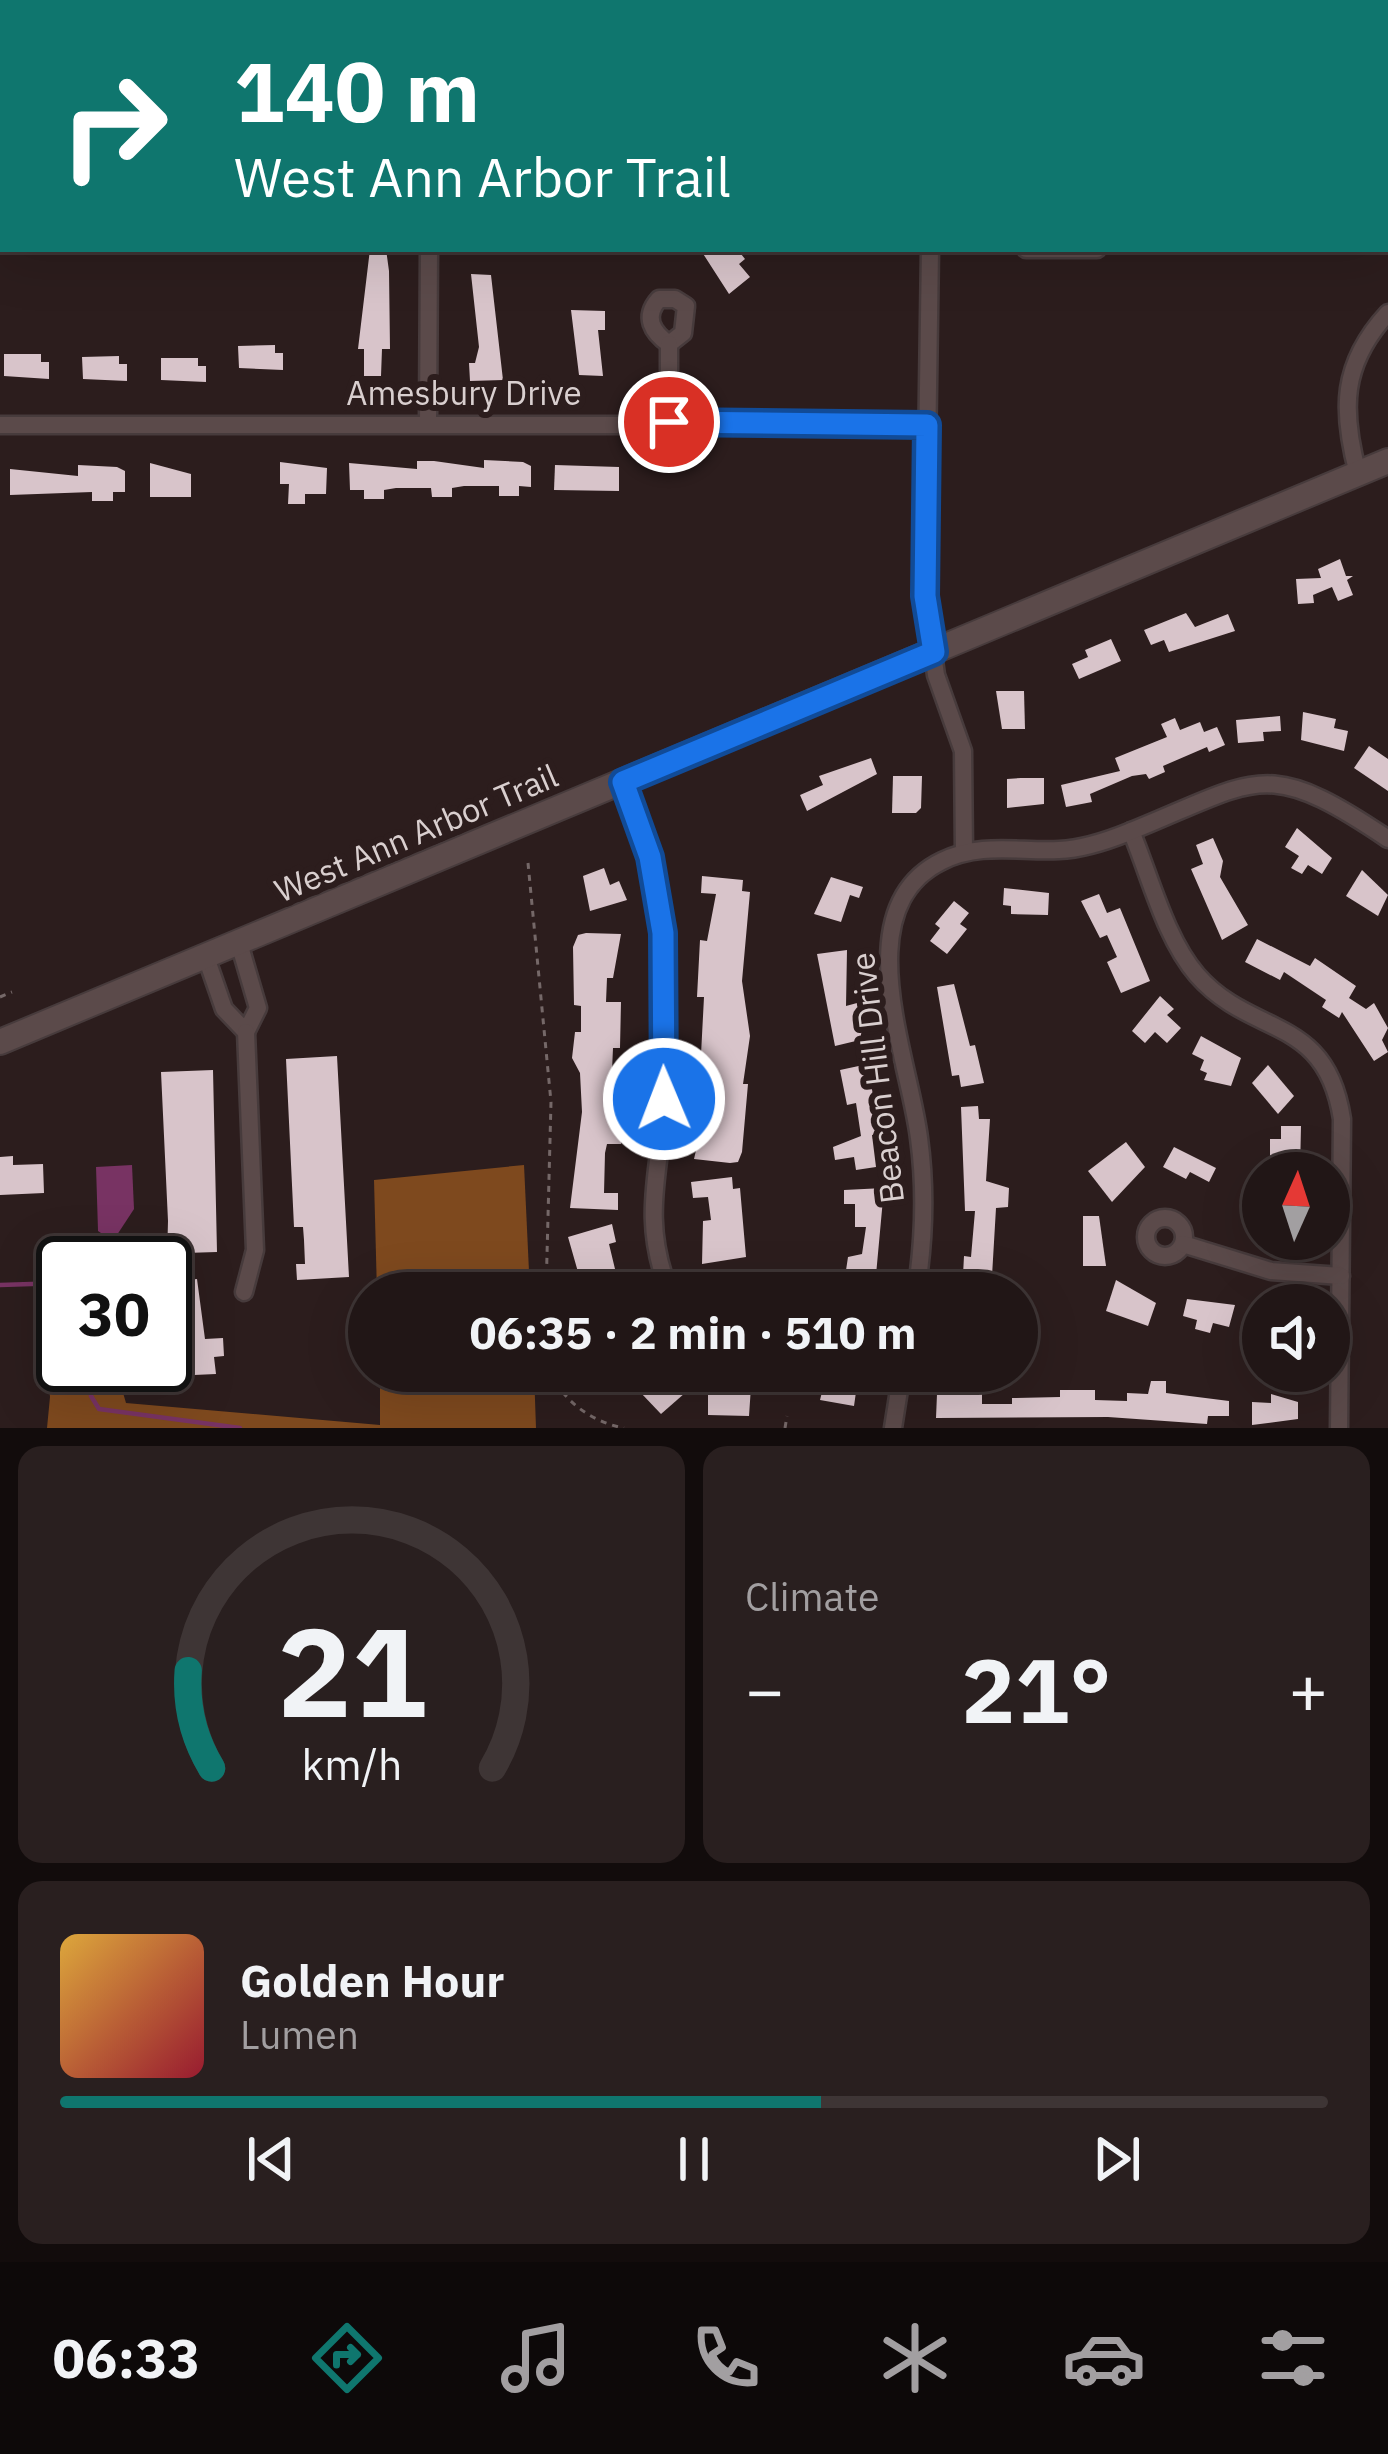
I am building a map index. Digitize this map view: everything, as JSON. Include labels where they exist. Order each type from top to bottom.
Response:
[{"type":"street","points":[[428,422],[429,252]]},
{"type":"street","points":[[930,252],[925,596],[936,675],[963,752],[964,852],[1073,849],[1131,831],[1233,788],[1276,783],[1318,793],[1388,838]]},
{"type":"street","points":[[1358,474],[1346,428],[1349,371],[1388,313]]},
{"type":"street","points":[[669,344],[669,422]]},
{"type":"street","name":"Amesbury Drive","points":[[0,425],[927,425]]},
{"type":"street","name":"West Ann Arbor Trail","points":[[0,1042],[1388,461]]},
{"type":"street","points":[[623,782],[650,857],[664,949],[661,1013],[666,1084],[652,1214],[663,1272]]},
{"type":"street","points":[[1131,831],[1196,974],[1305,1042],[1334,1078],[1342,1119],[1339,1428]]},
{"type":"street","name":"Beacon Hill Drive","points":[[917,1272],[922,1169],[888,938],[897,909],[913,884],[934,865],[964,852]]},
{"type":"street","points":[[238,943],[258,1008],[246,1032],[255,1250],[244,1292]]},
{"type":"street","points":[[206,957],[224,1010],[246,1032]]},
{"type":"street","points":[[1183,1244],[1271,1271],[1341,1276]]},
{"type":"street","points":[[892,1428],[898,1392]]},
{"type":"path","points":[[528,863],[551,1102],[547,1272]]},
{"type":"path","points":[[0,997],[12,992]]},
{"type":"path","points":[[565,1392],[587,1415],[624,1428]]},
{"type":"path","points":[[785,1428],[788,1416]]},
{"type":"shaded area","points":[[132,1165],[134,1209],[116,1236],[98,1231],[96,1167]]},
{"type":"shaded area","points":[[524,1165],[529,1272],[376,1272],[374,1180]]},
{"type":"shaded area","points":[[50,1392],[123,1392],[126,1403],[380,1425],[380,1392],[535,1392],[536,1428],[47,1428]]},
{"type":"building","points":[[370,252],[386,252],[390,349],[382,349],[381,376],[364,376],[364,349],[358,349]]},
{"type":"building","points":[[702,252],[739,252],[745,259],[739,264],[750,277],[729,294]]},
{"type":"building","points":[[471,274],[491,275],[503,380],[470,381],[469,363],[475,363],[479,347]]},
{"type":"building","points":[[571,310],[605,311],[605,330],[598,330],[603,376],[579,375]]},
{"type":"building","points":[[275,345],[275,353],[283,353],[283,370],[239,368],[238,346]]},
{"type":"building","points":[[4,354],[41,354],[41,362],[49,362],[49,379],[4,376]]},
{"type":"building","points":[[119,356],[119,364],[127,364],[127,381],[83,379],[82,357]]},
{"type":"building","points":[[161,358],[198,358],[198,366],[206,366],[206,382],[161,380]]},
{"type":"building","points":[[484,460],[531,466],[531,487],[519,486],[519,496],[499,496],[499,486],[464,486],[452,488],[452,497],[432,497],[431,488],[396,488],[384,490],[384,499],[364,499],[364,490],[350,490],[349,463],[417,469],[417,461],[434,461],[484,468]]},
{"type":"building","points":[[280,462],[327,468],[326,494],[305,494],[305,504],[288,504],[289,484],[280,484]]},
{"type":"building","points":[[150,463],[191,474],[191,497],[150,497]]},
{"type":"building","points":[[78,465],[125,471],[125,492],[113,492],[113,501],[92,501],[92,492],[10,495],[10,469],[78,476]]},
{"type":"building","points":[[555,465],[619,467],[619,491],[554,490]]},
{"type":"building","points":[[1340,559],[1346,576],[1353,576],[1347,580],[1353,595],[1338,601],[1332,587],[1313,595],[1314,603],[1298,604],[1296,579],[1321,578],[1318,569]]},
{"type":"building","points":[[1186,613],[1195,627],[1228,614],[1235,631],[1169,652],[1164,640],[1151,645],[1144,630]]},
{"type":"building","points":[[1111,639],[1121,661],[1079,679],[1072,664],[1088,657],[1085,650]]},
{"type":"building","points":[[996,691],[1024,691],[1025,729],[1002,729]]},
{"type":"building","points":[[1303,712],[1336,719],[1334,728],[1348,731],[1344,751],[1301,740]]},
{"type":"building","points":[[1280,716],[1281,731],[1263,732],[1264,741],[1238,743],[1236,720]]},
{"type":"building","points":[[1175,718],[1180,730],[1200,722],[1204,732],[1217,727],[1225,745],[1209,752],[1207,747],[1163,766],[1165,772],[1149,779],[1146,774],[1132,776],[1090,794],[1092,802],[1066,807],[1061,785],[1120,771],[1115,758],[1167,737],[1161,724]]},
{"type":"building","points":[[1369,746],[1388,759],[1388,791],[1354,768]]},
{"type":"building","points":[[871,758],[877,774],[807,811],[800,795],[823,785],[819,776]]},
{"type":"building","points":[[893,776],[922,776],[921,808],[916,813],[892,813]]},
{"type":"building","points":[[1044,778],[1044,804],[1007,808],[1007,779]]},
{"type":"building","points":[[1297,828],[1332,858],[1322,874],[1308,865],[1302,874],[1291,868],[1299,856],[1285,847]]},
{"type":"building","points":[[1213,838],[1223,861],[1220,877],[1248,925],[1222,940],[1191,869],[1203,864],[1196,845]]},
{"type":"building","points":[[604,868],[610,885],[619,881],[627,900],[590,911],[583,876]]},
{"type":"building","points":[[1362,870],[1388,895],[1378,916],[1346,896]]},
{"type":"building","points":[[702,876],[743,880],[742,891],[750,892],[742,981],[750,1036],[743,1084],[748,1084],[742,1152],[738,1162],[730,1163],[694,1159],[709,1094],[699,1093],[704,997],[697,997],[700,940],[707,941],[716,894],[701,893]]},
{"type":"building","points":[[831,877],[863,887],[859,898],[850,895],[841,922],[814,914]]},
{"type":"building","points":[[1004,888],[1049,893],[1048,915],[1011,914],[1011,906],[1003,905]]},
{"type":"building","points":[[1099,894],[1107,913],[1120,908],[1150,981],[1121,993],[1107,962],[1117,957],[1107,935],[1100,938],[1081,901]]},
{"type":"building","points":[[954,901],[969,913],[960,924],[967,929],[947,954],[930,941],[940,928],[935,924]]},
{"type":"building","points":[[621,934],[613,978],[607,978],[606,1002],[621,1002],[620,1048],[613,1048],[612,1071],[621,1072],[620,1098],[627,1098],[621,1144],[607,1144],[605,1153],[604,1193],[618,1193],[618,1210],[570,1208],[582,1112],[580,1073],[572,1058],[575,1032],[581,1032],[581,1006],[574,1005],[573,947],[578,935]]},
{"type":"building","points":[[1257,939],[1310,966],[1315,958],[1356,986],[1349,998],[1366,1009],[1374,1003],[1388,1028],[1382,1040],[1388,1052],[1374,1061],[1342,1012],[1339,1018],[1322,1007],[1326,1000],[1284,972],[1280,980],[1245,962]]},
{"type":"building","points":[[847,950],[846,1006],[857,1003],[862,1029],[860,1040],[835,1046],[817,954]]},
{"type":"building","points":[[954,984],[984,1083],[961,1087],[959,1075],[952,1076],[937,987]]},
{"type":"building","points":[[1160,996],[1174,1009],[1167,1015],[1181,1028],[1167,1043],[1155,1032],[1145,1043],[1132,1031]]},
{"type":"building","points":[[1201,1036],[1241,1058],[1231,1086],[1204,1080],[1207,1073],[1200,1070],[1204,1060],[1192,1054]]},
{"type":"building","points":[[337,1056],[348,1277],[297,1280],[296,1264],[305,1264],[304,1240],[303,1227],[294,1227],[286,1059]]},
{"type":"building","points":[[868,1064],[879,1134],[872,1135],[876,1167],[856,1170],[854,1157],[835,1160],[833,1147],[861,1136],[856,1103],[847,1105],[840,1070]]},
{"type":"building","points":[[1268,1065],[1294,1096],[1278,1114],[1252,1083]]},
{"type":"building","points":[[213,1070],[217,1252],[192,1253],[192,1236],[168,1236],[161,1072]]},
{"type":"building","points":[[978,1106],[979,1119],[990,1119],[986,1181],[1009,1188],[1008,1207],[996,1208],[992,1272],[963,1272],[964,1256],[971,1257],[975,1211],[965,1211],[961,1107]]},
{"type":"building","points":[[1281,1126],[1301,1126],[1300,1152],[1270,1152],[1270,1139],[1281,1139]]},
{"type":"building","points":[[1126,1142],[1145,1167],[1112,1202],[1088,1171]]},
{"type":"building","points":[[1174,1147],[1216,1168],[1209,1182],[1190,1172],[1186,1179],[1163,1167]]},
{"type":"building","points":[[13,1156],[13,1165],[43,1164],[44,1193],[0,1195],[0,1157]]},
{"type":"building","points":[[732,1177],[733,1189],[740,1188],[746,1257],[702,1264],[703,1221],[711,1220],[708,1197],[693,1198],[691,1182]]},
{"type":"building","points":[[884,1188],[876,1272],[846,1272],[848,1257],[862,1254],[866,1227],[855,1227],[855,1204],[844,1204],[844,1190]]},
{"type":"building","points":[[1083,1216],[1099,1216],[1106,1266],[1083,1266]]},
{"type":"building","points":[[612,1224],[616,1242],[609,1244],[615,1269],[578,1272],[568,1237]]},
{"type":"building","points":[[192,1279],[197,1279],[205,1339],[223,1338],[224,1356],[214,1357],[216,1374],[192,1375]]},
{"type":"building","points":[[1116,1280],[1156,1303],[1148,1326],[1106,1311]]},
{"type":"building","points":[[1187,1299],[1235,1305],[1229,1327],[1213,1323],[1210,1333],[1195,1329],[1197,1320],[1183,1316]]},
{"type":"building","points":[[1151,1381],[1166,1381],[1166,1393],[1229,1401],[1229,1416],[1208,1416],[1207,1424],[1108,1417],[936,1418],[937,1394],[982,1393],[982,1404],[1012,1404],[1012,1398],[1060,1397],[1060,1390],[1095,1390],[1095,1400],[1127,1401],[1127,1393],[1148,1394]]},
{"type":"building","points":[[640,1392],[686,1392],[661,1414]]},
{"type":"building","points":[[708,1392],[751,1392],[749,1416],[708,1415]]},
{"type":"building","points":[[822,1392],[856,1392],[854,1406],[820,1400]]},
{"type":"building","points":[[1271,1394],[1298,1402],[1298,1419],[1252,1425],[1252,1402],[1271,1403]]},
{"type":"waterway","points":[[0,1285],[36,1284]]},
{"type":"waterway","points":[[91,1392],[99,1409],[240,1428]]},
{"type":"route","points":[[664,1099],[663,933],[650,857],[623,782],[934,652],[925,596],[927,425],[669,422]]}]
